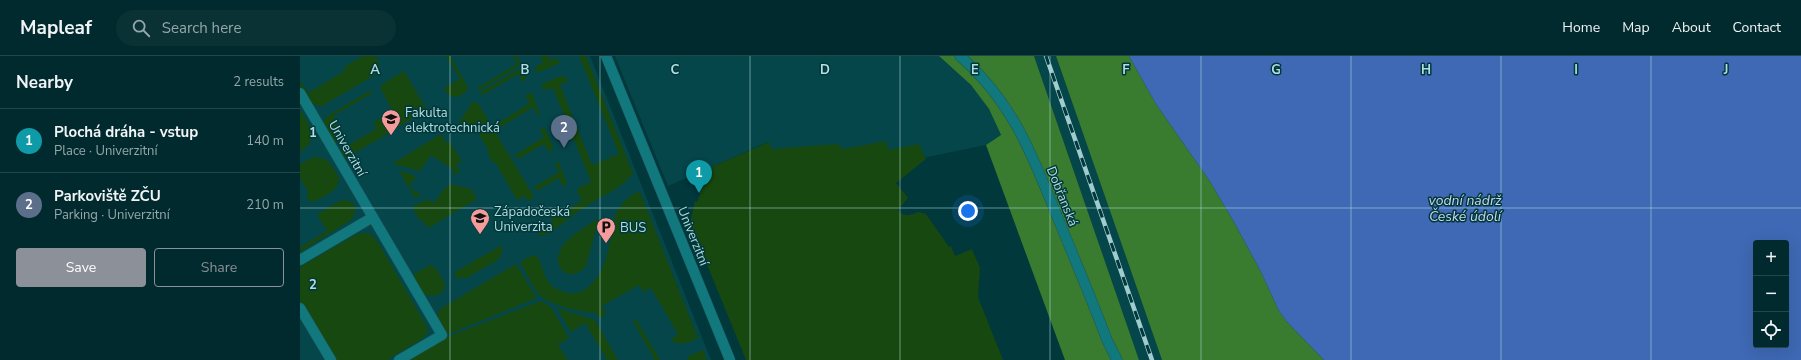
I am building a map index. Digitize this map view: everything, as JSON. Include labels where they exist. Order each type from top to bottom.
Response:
[{"type":"street","name":"Univerzitní","points":[[606,56],[730,360]]},
{"type":"street","name":"Dobřanská","points":[[960,56],[994,92],[1016,123],[1032,154],[1107,340],[1117,360]]},
{"type":"street","name":"Univerzitní","points":[[300,93],[442,335],[399,360]]},
{"type":"street","points":[[300,260],[373,217]]},
{"type":"street","points":[[300,308],[331,360]]},
{"type":"shaded area","name":"Západočeská Univerzita","points":[[300,56],[590,56],[711,360],[300,360]]},
{"type":"shaded area","points":[[615,56],[939,56],[971,85],[989,109],[1001,136],[986,145],[853,172],[771,149],[768,142],[668,186]]},
{"type":"shaded area","points":[[1034,56],[1056,56],[1162,360],[1139,360]]},
{"type":"green space","points":[[363,56],[376,56],[379,63],[379,70],[375,75],[322,106],[313,104],[306,98],[300,84],[300,80],[308,93],[346,70],[344,67]]},
{"type":"green space","points":[[446,56],[450,56],[468,87],[466,92],[458,97],[448,95],[444,88],[460,79]]},
{"type":"green space","points":[[513,56],[517,56],[520,63],[518,67],[480,90],[476,89],[517,64]]},
{"type":"green space","points":[[541,56],[548,56],[550,60],[557,58],[560,63],[536,72],[535,67],[543,63]]},
{"type":"green space","points":[[579,56],[586,56],[633,173],[621,186],[590,204],[548,234],[540,236],[534,228],[543,224],[545,227],[553,222],[546,211],[548,209],[553,218],[582,201],[577,191],[578,188],[591,182],[553,88],[545,90],[542,88],[542,84],[561,76],[567,78],[568,81],[560,85],[592,165],[619,154]]},
{"type":"green space","points":[[939,56],[1034,56],[1139,360],[1065,360],[986,145],[1001,135],[989,109],[971,85]]},
{"type":"green space","points":[[1056,56],[1129,56],[1156,104],[1209,180],[1234,222],[1261,272],[1279,311],[1287,322],[1324,360],[1162,360]]},
{"type":"green space","points":[[518,70],[523,70],[526,79],[525,81],[523,82],[518,74],[481,96],[481,92]]},
{"type":"green space","points":[[404,71],[427,110],[355,153],[342,158],[339,152],[340,150],[376,129],[373,123],[392,110],[380,88],[384,83]]},
{"type":"green space","points":[[369,91],[374,92],[333,116],[346,139],[334,144],[323,124],[326,117]]},
{"type":"green space","points":[[529,93],[533,95],[540,116],[538,116],[533,107],[499,128],[497,124],[530,103],[525,96]]},
{"type":"green space","points":[[473,102],[478,103],[534,197],[528,201],[525,196],[517,200],[495,162],[493,163],[487,152],[489,151],[474,126],[465,132],[459,122],[471,105],[469,104]]},
{"type":"green space","points":[[300,110],[307,121],[312,137],[306,147],[300,152]]},
{"type":"green space","points":[[543,128],[546,130],[553,147],[552,151],[549,152],[544,144],[518,159],[515,155],[544,137],[540,130]]},
{"type":"green space","points":[[441,134],[446,143],[449,141],[462,161],[456,165],[460,171],[452,177],[455,171],[431,155],[420,171],[392,164]]},
{"type":"green space","points":[[886,141],[888,150],[919,144],[926,159],[896,183],[908,198],[898,210],[905,215],[918,212],[926,214],[949,247],[951,246],[955,256],[972,249],[980,268],[978,297],[1003,360],[746,360],[690,223],[695,201],[697,202],[703,186],[695,174],[769,142],[771,149],[837,144],[843,149]]},
{"type":"green space","points":[[314,157],[319,157],[330,163],[339,178],[336,187],[333,190],[311,203],[306,195],[309,193],[300,178],[300,164]]},
{"type":"green space","points":[[559,162],[567,184],[563,186],[558,178],[537,191],[534,187],[559,172],[555,163]]},
{"type":"green space","points":[[399,171],[416,176],[409,187],[421,195],[415,198]]},
{"type":"green space","points":[[451,184],[471,189],[477,199],[428,228],[422,220],[420,221],[412,207],[427,199],[434,203],[444,189]]},
{"type":"green space","points":[[640,192],[698,338],[688,342],[681,344],[674,342],[671,339],[678,334],[651,288],[643,292],[639,285],[602,306],[606,314],[599,318],[594,311],[592,313],[571,309],[549,302],[539,294],[520,262],[535,255],[540,261],[550,284],[562,291],[570,293],[581,292],[597,278],[601,271],[607,254],[616,213],[629,197]]},
{"type":"green space","points":[[342,200],[347,200],[354,204],[355,213],[351,220],[300,252],[300,247],[327,231],[317,214]]},
{"type":"green space","points":[[599,218],[586,266],[574,274],[568,274],[563,271],[558,261],[562,247],[574,235]]},
{"type":"green space","points":[[362,233],[370,234],[376,239],[426,325],[428,332],[422,339],[387,360],[334,360],[300,302],[300,267],[355,235]]},
{"type":"green space","points":[[502,245],[502,253],[498,260],[466,278],[457,278],[454,274],[455,272]]},
{"type":"green space","points":[[516,264],[537,298],[446,335],[437,317],[440,309]]},
{"type":"green space","points":[[430,265],[436,268],[445,284],[443,292],[433,296],[422,294],[413,276]]},
{"type":"green space","points":[[541,301],[551,307],[569,338],[558,345],[568,360],[407,360],[441,339]]},
{"type":"green space","points":[[557,308],[595,320],[618,360],[607,360],[585,323],[571,332]]},
{"type":"green space","points":[[636,319],[660,360],[655,360],[633,321]]},
{"type":"green space","points":[[703,350],[707,360],[687,360],[689,356]]},
{"type":"water","name":"vodní nádrž České údolí","points":[[1129,56],[1801,56],[1801,360],[1324,360],[1287,322],[1279,311],[1261,272],[1209,180],[1156,104]]},
{"type":"railway","points":[[1046,56],[1152,360]]},
{"type":"place","name":"Fakulta elektrotechnická","points":[[391,136]]},
{"type":"place","name":"Parkoviště ZČU","points":[[564,148]]},
{"type":"place","name":"Plochá dráha - vstup","points":[[699,193]]},
{"type":"place","name":"Západočeská Univerzita","points":[[480,235]]},
{"type":"place","name":"BUS","points":[[606,244]]}]
